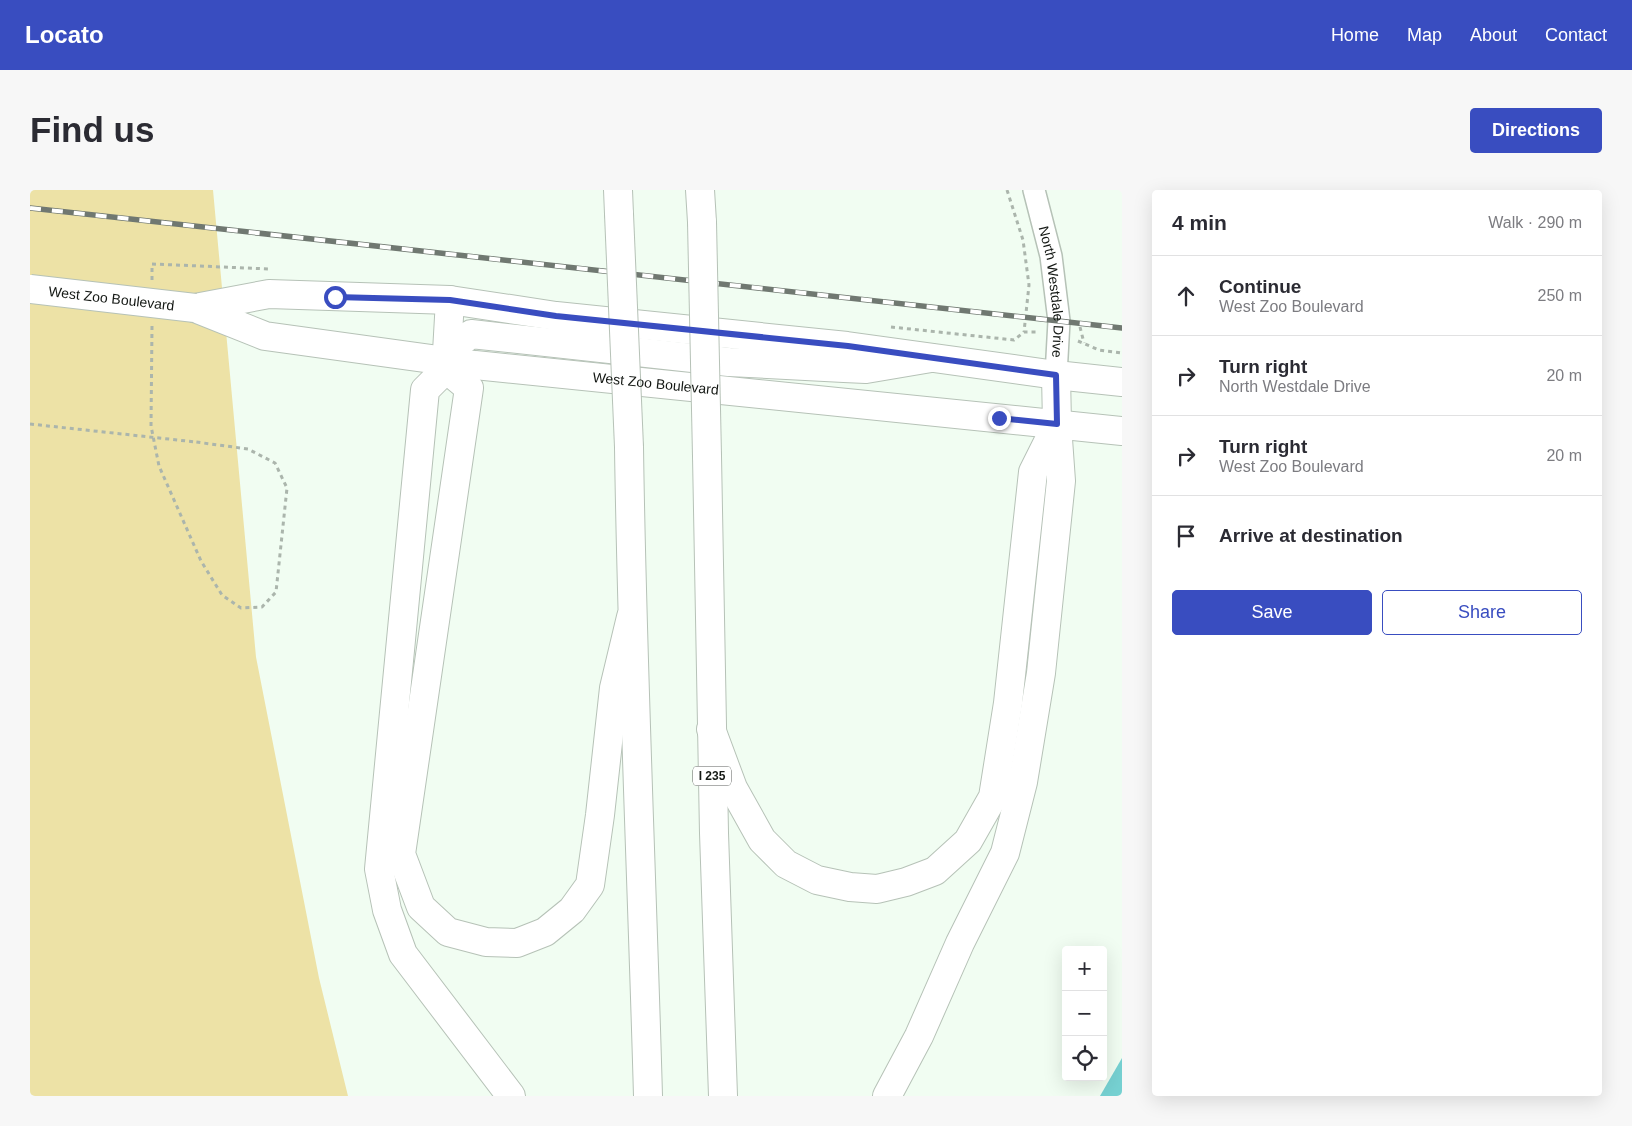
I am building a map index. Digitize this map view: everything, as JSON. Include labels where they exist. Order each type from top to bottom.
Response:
[{"type":"main road","name":"I 235","points":[[700,190],[707,456],[711,729],[724,1096]]},
{"type":"main road","points":[[619,202],[629,447],[631,617],[648,1096]]},
{"type":"main road","name":"West Zoo Boulevard","points":[[30,289],[195,308],[265,336],[447,364],[475,365],[1122,431]]},
{"type":"main road","name":"West Zoo Boulevard","points":[[195,308],[269,294],[450,300],[556,316],[838,345],[1056,375],[1122,382]]},
{"type":"main road","points":[[450,300],[447,364],[469,388],[401,854],[421,907],[448,932],[486,942],[517,943],[545,932],[572,910],[590,885],[614,688],[631,617]]},
{"type":"main road","points":[[511,1096],[403,954],[387,910],[379,869],[425,390],[447,364],[458,344],[471,334],[729,362],[844,368],[866,369],[931,358]]},
{"type":"main road","name":"North Westdale Drive","points":[[887,1096],[919,1036],[960,943],[1005,853],[1023,782],[1041,673],[1061,481],[1056,375]]},
{"type":"main road","points":[[711,729],[734,788],[762,840],[786,864],[817,880],[877,890],[906,882],[935,870],[968,841],[994,797],[1008,703],[1033,472],[1057,424]]},
{"type":"street","name":"North Westdale Drive","points":[[1034,190],[1051,256],[1059,321],[1056,375]]},
{"type":"path","points":[[1007,190],[1023,240],[1029,285],[1024,332]]},
{"type":"path","points":[[30,424],[196,442]]},
{"type":"shaded area","points":[[30,190],[213,190],[256,657],[319,978],[348,1096],[30,1096]]},
{"type":"water","points":[[1122,1058],[1122,1096],[1100,1096]]},
{"type":"railway","points":[[30,208],[1122,328]]},
{"type":"route","points":[[335,297],[450,300],[556,316],[848,346],[1056,375],[1057,424],[999,418]]}]
